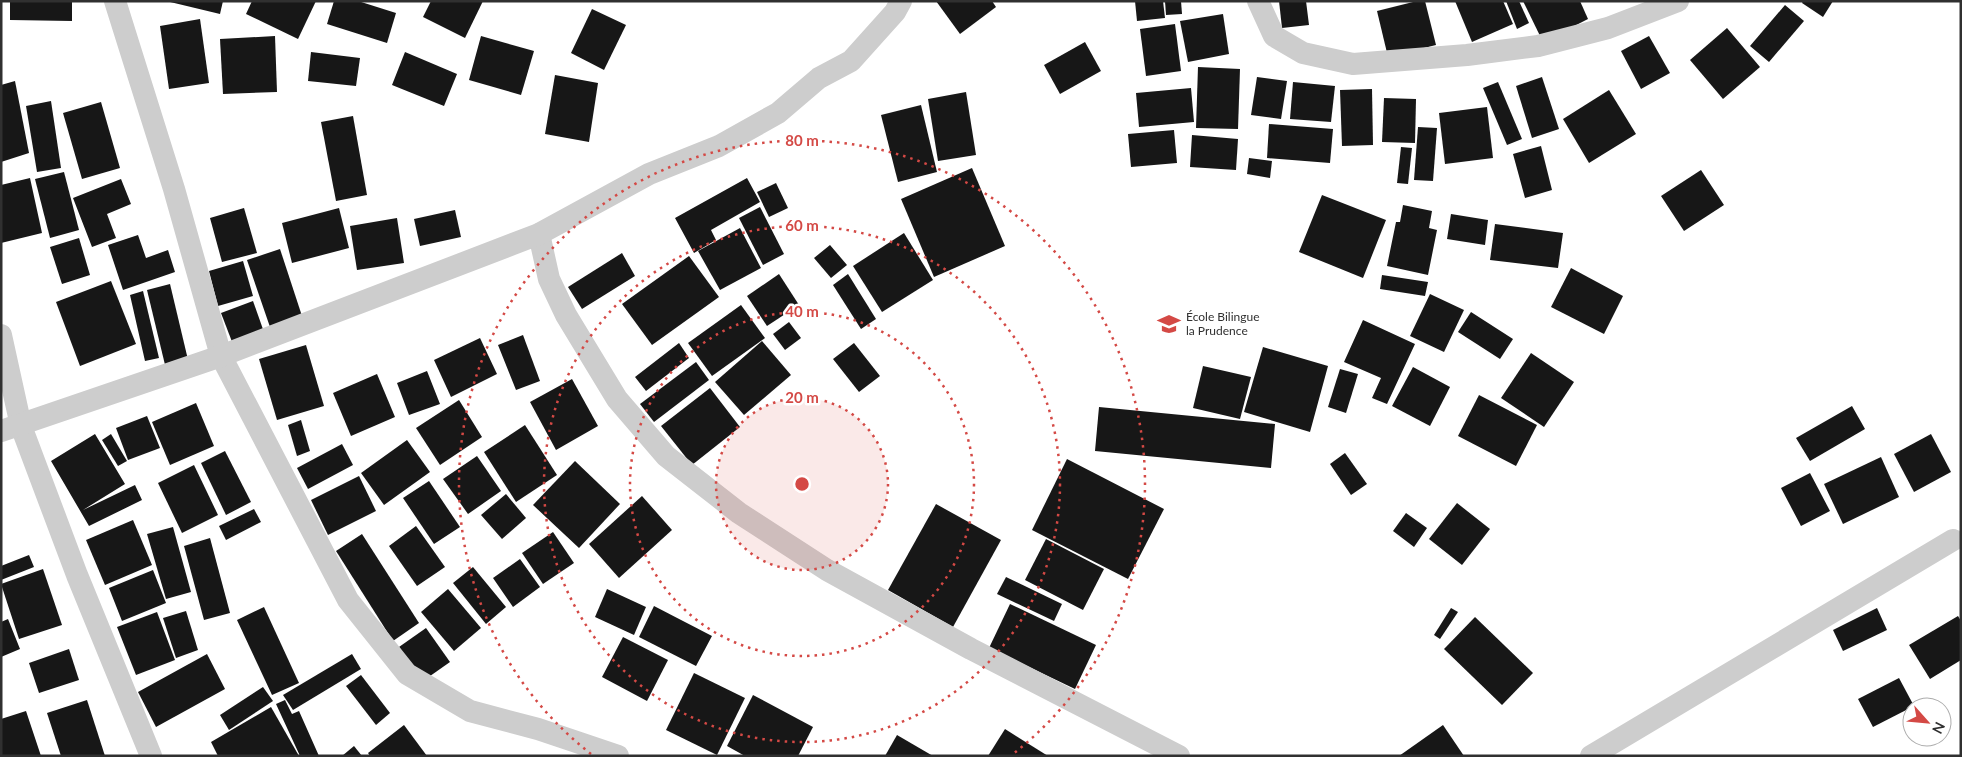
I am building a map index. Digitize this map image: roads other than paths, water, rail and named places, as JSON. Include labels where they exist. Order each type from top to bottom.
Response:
[{"type":"street","points":[[115,1],[174,189],[221,356],[348,600],[407,674],[470,711],[538,729],[618,756]]},
{"type":"street","points":[[11,429],[221,356],[539,234],[649,174],[719,146],[778,113],[819,78],[851,61],[895,12],[901,1]]},
{"type":"street","points":[[1258,1],[1274,36],[1303,53],[1353,64],[1467,55],[1538,46],[1608,28],[1678,1]]},
{"type":"street","points":[[539,234],[549,279],[566,315],[617,399],[666,456],[739,513],[827,570],[971,649],[1180,756]]},
{"type":"street","points":[[1,335],[11,429],[77,575],[151,756]]},
{"type":"street","points":[[1591,756],[1953,540]]},
{"type":"place","name":"École Bilingue la Prudence","points":[[1169,324]]}]
